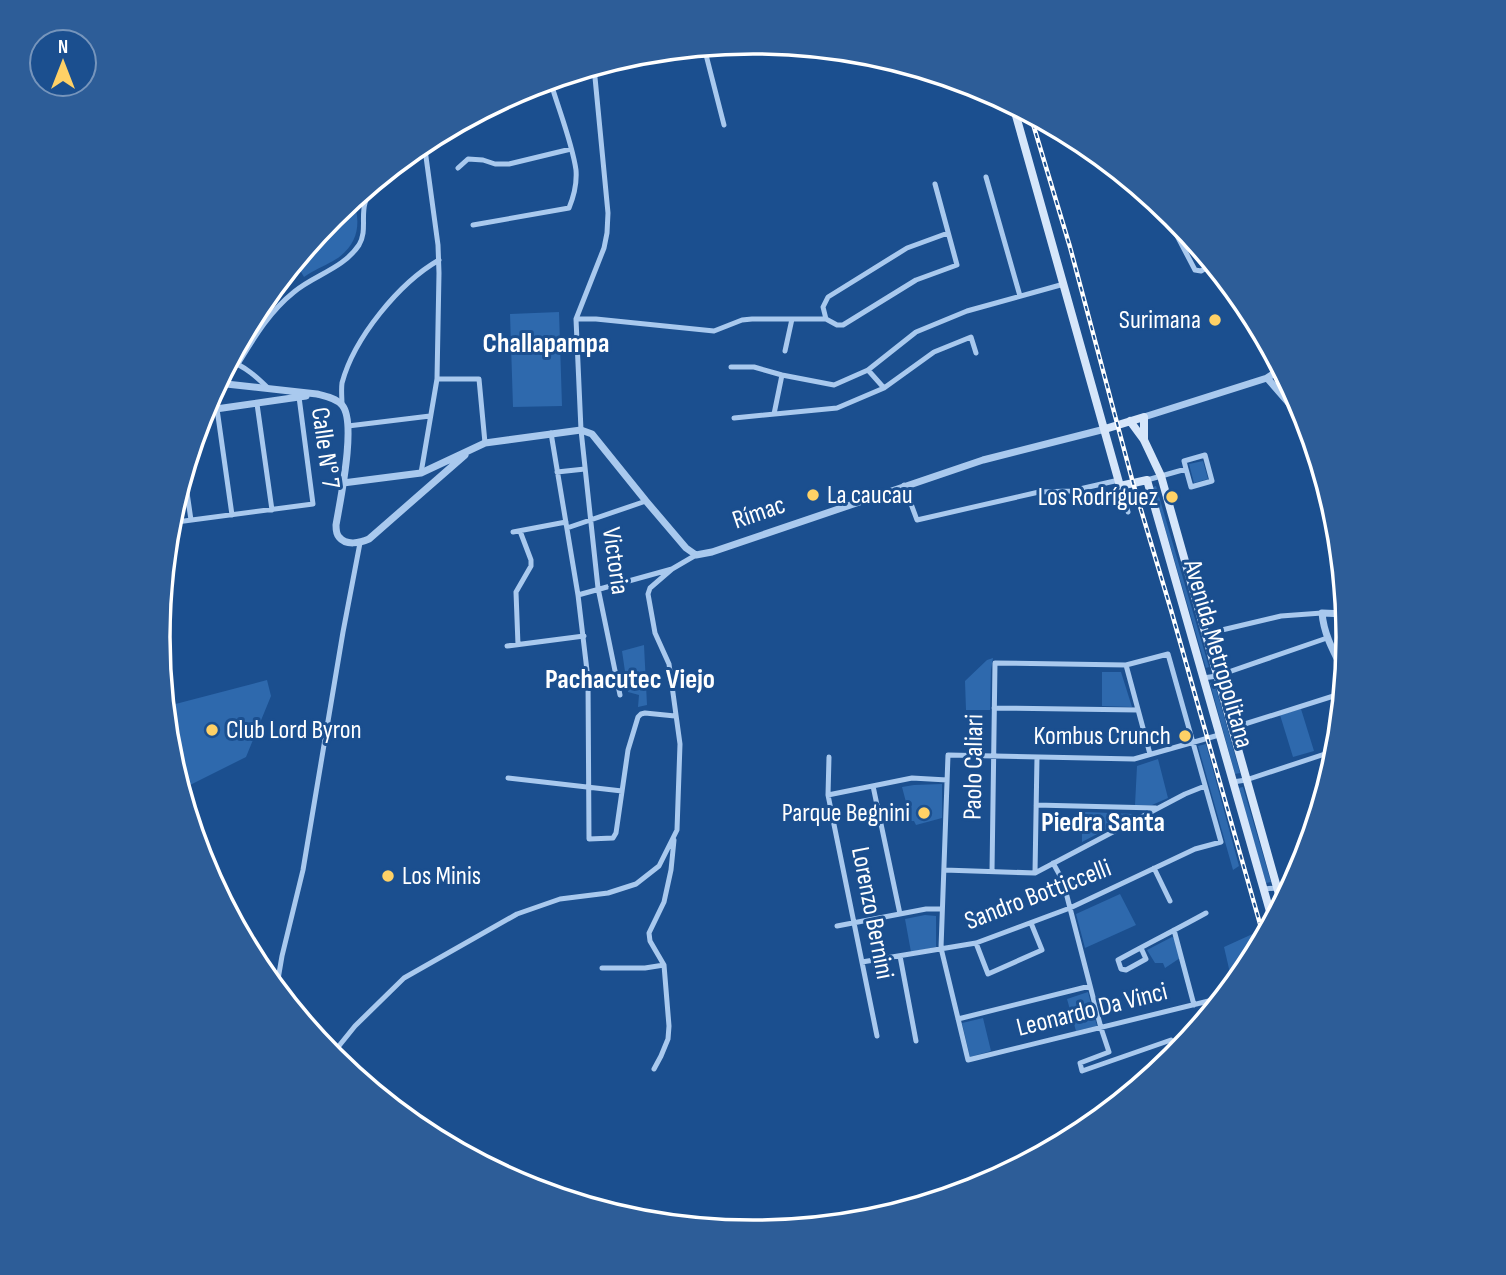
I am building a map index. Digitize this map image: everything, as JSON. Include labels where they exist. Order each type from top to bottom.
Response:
[{"type":"main road","points":[[1016,117],[1119,483],[1147,480]]},
{"type":"main road","points":[[1105,429],[1144,417]]},
{"type":"main road","name":"Avenida Metropolitana","points":[[1144,417],[1144,440]]},
{"type":"main road","name":"Avenida Metropolitana","points":[[1130,421],[1144,440],[1161,476],[1278,891]]},
{"type":"main road","name":"Avenida Metropolitana","points":[[1147,480],[1269,909]]},
{"type":"street","points":[[706,56],[723,125]]},
{"type":"street","points":[[595,76],[608,213],[607,233],[604,248],[576,319],[713,331],[752,318],[826,319],[836,326],[843,326],[916,280],[957,265],[934,184]]},
{"type":"street","points":[[473,225],[569,208],[575,195],[576,172],[553,90]]},
{"type":"street","points":[[458,168],[468,159],[509,164],[571,149]]},
{"type":"street","points":[[421,473],[437,379],[439,260],[426,155]]},
{"type":"street","points":[[986,177],[1020,296]]},
{"type":"street","points":[[242,358],[263,323],[279,305],[296,290],[345,261],[360,243],[364,226],[364,204]]},
{"type":"street","points":[[826,319],[823,307],[828,297],[907,248],[948,233]]},
{"type":"street","points":[[1179,240],[1195,270],[1205,269]]},
{"type":"street","points":[[439,260],[423,271],[385,307],[356,347],[342,385],[348,444],[336,525],[339,538],[360,543],[369,539],[474,448]]},
{"type":"street","points":[[731,367],[754,367],[834,385],[868,370],[916,332],[967,311],[1064,284]]},
{"type":"street","name":"Victoria","points":[[576,319],[581,430],[598,588],[620,695]]},
{"type":"street","points":[[785,351],[792,319]]},
{"type":"street","points":[[734,418],[837,408],[884,388],[934,352],[971,337],[976,353]]},
{"type":"street","points":[[238,364],[269,389]]},
{"type":"street","points":[[868,370],[884,388]]},
{"type":"street","points":[[1144,417],[1273,374]]},
{"type":"street","points":[[774,414],[782,375]]},
{"type":"street","points":[[1267,378],[1285,398]]},
{"type":"street","points":[[437,379],[479,379],[485,443]]},
{"type":"street","points":[[228,384],[317,394],[342,405]]},
{"type":"street","points":[[232,515],[218,409],[317,394]]},
{"type":"street","name":"Calle N° 7","points":[[272,510],[313,504],[299,397]]},
{"type":"street","points":[[182,521],[272,510],[257,404]]},
{"type":"street","points":[[348,426],[430,416]]},
{"type":"street","name":"Rímac","points":[[696,555],[712,552],[983,460],[1105,429]]},
{"type":"street","points":[[338,1047],[404,978],[517,914],[560,899],[608,893],[636,884],[659,866],[677,830],[680,744],[668,663],[655,634],[648,594],[650,588],[672,569],[696,555],[686,548],[592,434],[581,430],[485,443],[421,473],[343,483]]},
{"type":"street","points":[[551,433],[584,636],[588,679],[589,839],[613,838],[616,834],[628,750],[638,717],[645,713],[675,716]]},
{"type":"street","points":[[1205,455],[1212,481],[1191,486],[1186,469],[1184,461],[1205,455]]},
{"type":"street","points":[[556,472],[585,469]]},
{"type":"street","points":[[1147,480],[1186,469]]},
{"type":"street","points":[[904,485],[917,520],[1039,492],[1071,491],[1119,483],[1128,512]]},
{"type":"street","points":[[188,497],[191,520]]},
{"type":"street","points":[[518,645],[516,593],[531,566],[531,560],[516,531],[591,520],[646,501]]},
{"type":"street","points":[[278,977],[303,870],[360,543]]},
{"type":"street","points":[[578,595],[672,569]]},
{"type":"street","points":[[1322,613],[1323,626],[1336,655]]},
{"type":"street","points":[[1205,634],[1280,616],[1335,614]]},
{"type":"street","points":[[507,646],[584,636]]},
{"type":"street","points":[[1203,678],[1217,676],[1327,638]]},
{"type":"street","points":[[944,870],[1035,873],[1157,808],[1205,786],[1168,654],[1126,665],[1150,754]]},
{"type":"street","name":"Paolo Caliari","points":[[992,872],[995,663],[1126,665]]},
{"type":"street","points":[[588,679],[617,679]]},
{"type":"street","points":[[1232,728],[1333,696]]},
{"type":"street","points":[[995,708],[1138,710]]},
{"type":"street","points":[[1090,986],[958,1019],[941,949],[948,755],[1134,759],[1219,735]]},
{"type":"street","points":[[1233,782],[1324,754]]},
{"type":"street","name":"Lorenzo Bernini","points":[[829,757],[828,795],[877,1036]]},
{"type":"street","points":[[1035,873],[1037,757]]},
{"type":"street","points":[[508,778],[622,791]]},
{"type":"street","points":[[828,795],[912,778],[947,780]]},
{"type":"street","points":[[873,786],[900,914]]},
{"type":"street","name":"Sandro Botticcelli","points":[[862,962],[976,943],[1070,908],[1195,849],[1221,842],[1205,786]]},
{"type":"street","points":[[1036,805],[1157,808]]},
{"type":"street","points":[[654,1069],[668,1039],[667,1000],[663,965],[650,941],[649,933],[664,902],[675,834]]},
{"type":"street","points":[[1053,863],[1063,881],[1109,1052],[1080,1063],[1082,1071],[1171,1040]]},
{"type":"street","points":[[1154,868],[1170,901]]},
{"type":"street","points":[[1263,890],[1277,888]]},
{"type":"street","points":[[837,926],[926,909],[942,909]]},
{"type":"street","points":[[1141,948],[1146,959],[1126,970],[1121,969],[1118,960],[1206,913]]},
{"type":"street","points":[[976,943],[988,974],[1042,950],[1031,923]]},
{"type":"street","points":[[1174,930],[1194,1005]]},
{"type":"street","points":[[901,956],[916,1041]]},
{"type":"street","points":[[602,968],[663,965]]},
{"type":"street","name":"Leonardo Da Vinci","points":[[958,1019],[968,1060],[1209,1001]]},
{"type":"shaded area","points":[[356,210],[356,234],[348,249],[304,277],[300,270]]},
{"type":"shaded area","points":[[559,312],[562,406],[513,407],[510,314]]},
{"type":"shaded area","points":[[1203,461],[1208,479],[1194,483],[1189,464]]},
{"type":"shaded area","points":[[1156,486],[1209,667],[1206,668],[1153,487]]},
{"type":"shaded area","points":[[644,645],[647,705],[638,707],[639,695],[628,692],[622,651]]},
{"type":"shaded area","points":[[993,658],[990,710],[966,710],[965,681],[987,660]]},
{"type":"shaded area","points":[[1102,672],[1121,672],[1132,707],[1102,706]]},
{"type":"shaded area","name":"Club Lord Byron","points":[[267,680],[271,696],[246,757],[189,785],[174,704]]},
{"type":"shaded area","points":[[1214,681],[1240,773],[1235,774],[1210,683]]},
{"type":"shaded area","points":[[1301,709],[1314,751],[1293,757],[1280,715]]},
{"type":"shaded area","points":[[1206,744],[1239,866],[1233,870],[1198,746]]},
{"type":"shaded area","points":[[1158,759],[1168,798],[1152,805],[1135,805],[1137,766]]},
{"type":"shaded area","points":[[942,784],[942,818],[916,825],[911,821],[902,787]]},
{"type":"shaded area","points":[[1243,787],[1271,882],[1266,883],[1238,788]]},
{"type":"shaded area","points":[[1082,812],[1086,812],[1135,814],[1082,842]]},
{"type":"shaded area","points":[[1120,894],[1136,925],[1085,948],[1076,914]]},
{"type":"shaded area","points":[[936,916],[936,947],[911,952],[905,919]]},
{"type":"shaded area","points":[[1256,933],[1230,973],[1224,947]]},
{"type":"shaded area","points":[[1172,937],[1180,958],[1165,968],[1163,963],[1155,963],[1147,950]]},
{"type":"shaded area","points":[[1088,992],[1097,1026],[1076,1031],[1067,999]]},
{"type":"shaded area","points":[[983,1018],[991,1051],[970,1057],[962,1023]]},
{"type":"railway","points":[[1034,126],[1260,925]]},
{"type":"place","name":"Surimana","points":[[1215,320]]},
{"type":"place","name":"La caucau","points":[[813,495]]},
{"type":"place","name":"Los Rodríguez","points":[[1172,497]]},
{"type":"place","name":"Club Lord Byron","points":[[212,730]]},
{"type":"place","name":"Kombus Crunch","points":[[1185,736]]},
{"type":"place","name":"Parque Begnini","points":[[924,813]]},
{"type":"place","name":"Los Minis","points":[[388,876]]},
{"type":"district","name":"Challapampa","points":[[546,343]]},
{"type":"district","name":"Pachacutec Viejo","points":[[630,679]]},
{"type":"district","name":"Piedra Santa","points":[[1103,822]]}]
